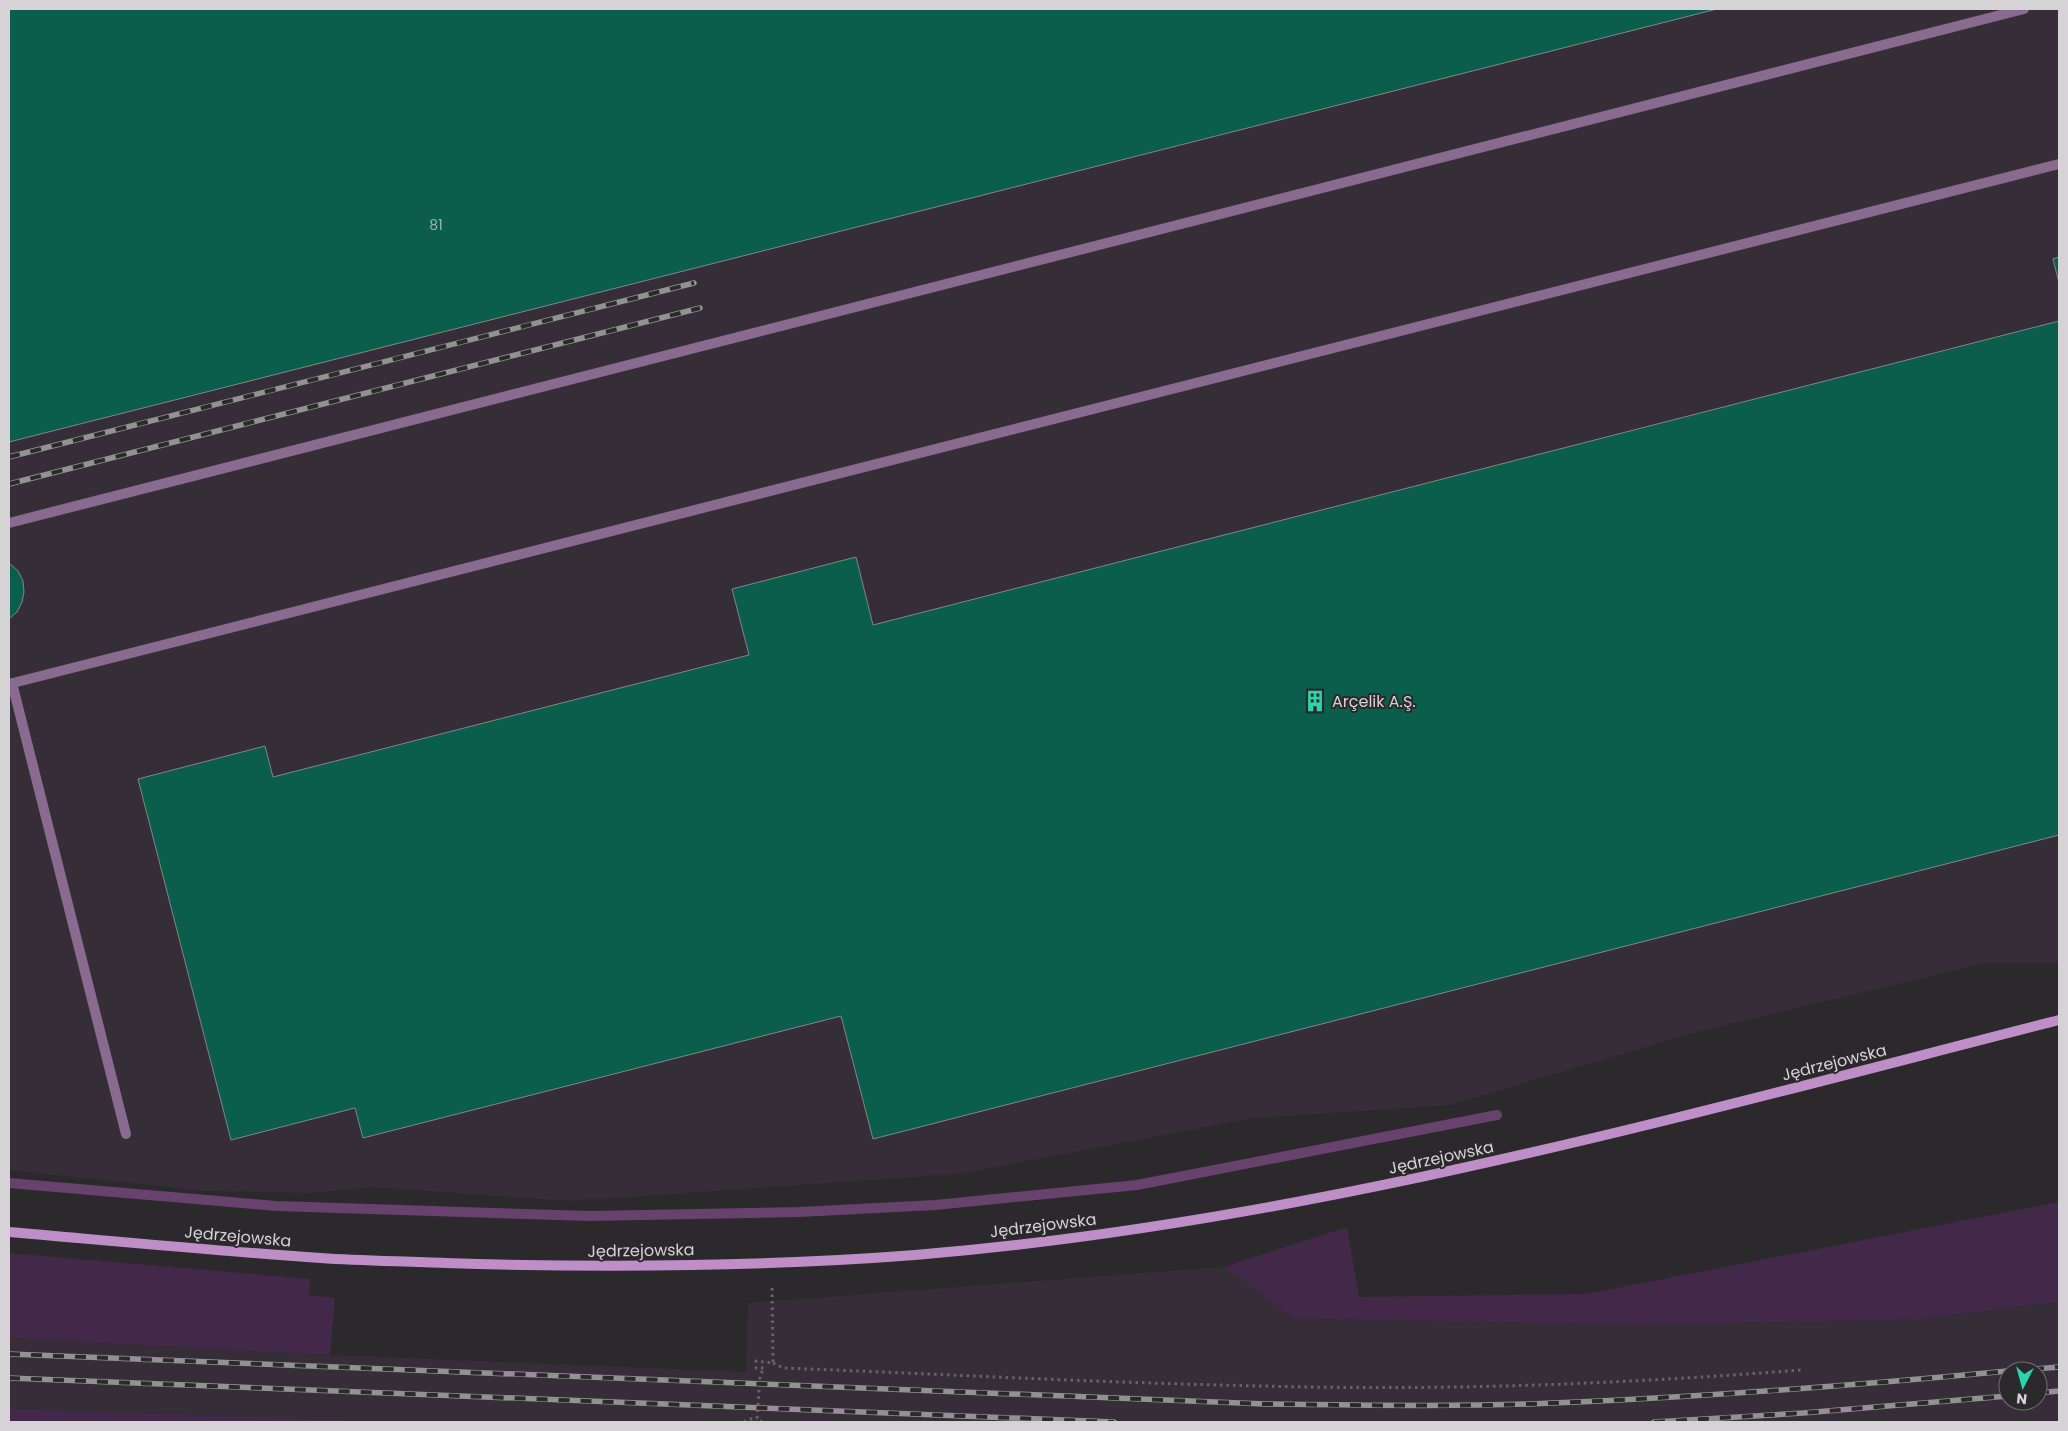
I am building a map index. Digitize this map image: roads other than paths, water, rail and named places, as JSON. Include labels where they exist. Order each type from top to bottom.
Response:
[{"type":"street","name":"Jędrzejowska","points":[[9,1232],[325,1258],[483,1264],[621,1267],[842,1259],[929,1253],[1171,1224],[1324,1198],[1567,1146],[2059,1020]]},
{"type":"lane","points":[[9,523],[2024,9]]},
{"type":"lane","points":[[126,1134],[10,683],[2059,164]]},
{"type":"waterway","points":[[9,1183],[276,1206],[589,1216],[799,1212],[935,1205],[1137,1185],[1497,1115]]},
{"type":"railway","points":[[9,457],[694,283]]},
{"type":"railway","points":[[9,484],[700,308]]},
{"type":"railway","points":[[9,1354],[1265,1404],[1430,1406],[1496,1405],[1709,1395],[1998,1372]]},
{"type":"railway","points":[[2048,1368],[2059,1367]]},
{"type":"railway","points":[[9,1378],[1114,1422]]},
{"type":"railway","points":[[2048,1392],[2059,1391]]},
{"type":"railway","points":[[1654,1422],[1803,1413],[1998,1397]]},
{"type":"place","name":"Arçelik A.Ş.","points":[[1315,701]]}]
